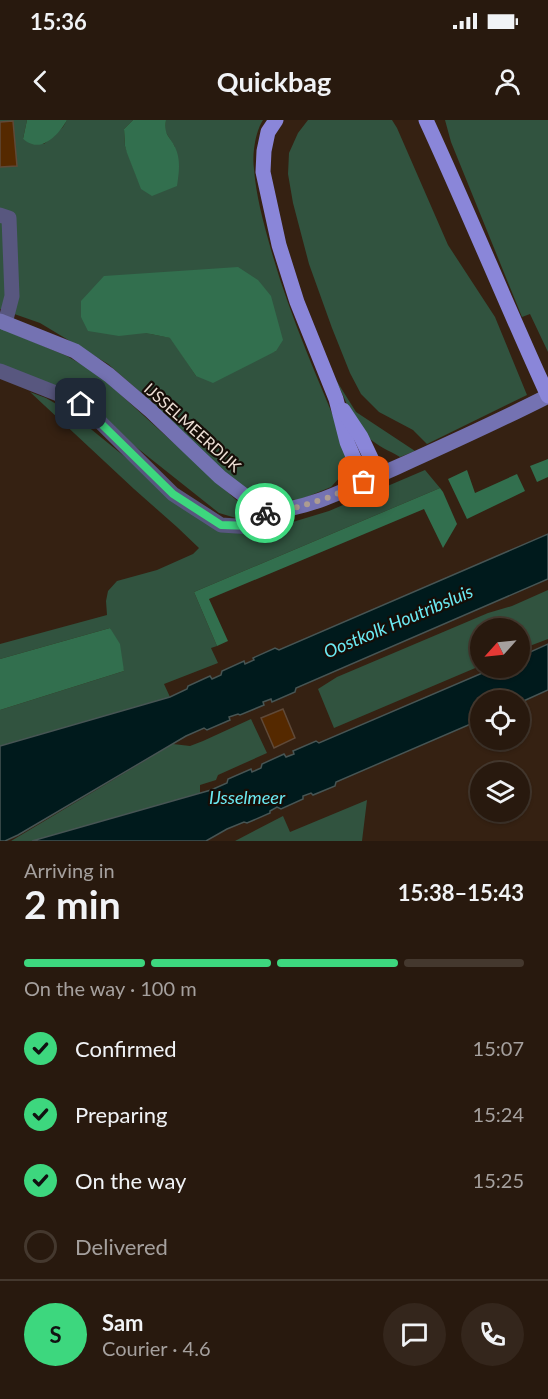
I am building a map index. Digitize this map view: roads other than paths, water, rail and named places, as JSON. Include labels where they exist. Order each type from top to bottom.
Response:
[{"type":"main road","points":[[276,120],[268,132],[263,172],[279,245],[297,302],[336,399],[347,442],[364,482]]},
{"type":"main road","points":[[426,120],[548,396]]},
{"type":"main road","points":[[435,120],[452,177]]},
{"type":"main road","points":[[336,399],[361,437],[379,475]]},
{"type":"street","points":[[0,215],[9,218],[12,296],[2,322]]},
{"type":"street","name":"IJSSELMEERDIJK","points":[[2,322],[75,351],[109,375],[151,411],[220,477],[266,512]]},
{"type":"street","points":[[0,371],[81,404],[173,494],[221,525],[252,526],[266,512],[285,511],[330,497],[500,421],[548,396]]},
{"type":"water","name":"Oostkolk Houtribsluis","points":[[548,534],[548,579],[296,688],[295,692],[272,702],[271,699],[263,702],[264,705],[229,717],[230,720],[207,730],[204,728],[186,736],[18,835],[0,841],[0,746],[170,697],[210,676],[212,679],[221,675],[222,671],[244,661],[245,664],[275,648],[279,650]]},
{"type":"water","name":"IJsselmeer","points":[[548,644],[548,690],[530,698],[530,690],[470,690],[470,724],[336,782],[335,786],[313,795],[311,793],[303,796],[303,799],[281,809],[277,807],[270,813],[227,829],[206,841],[32,841],[211,790],[227,783],[228,779],[251,769],[252,772],[261,768],[262,764],[284,754],[286,757],[294,754],[293,751],[316,741],[319,743],[471,678],[530,678],[530,652]]}]
